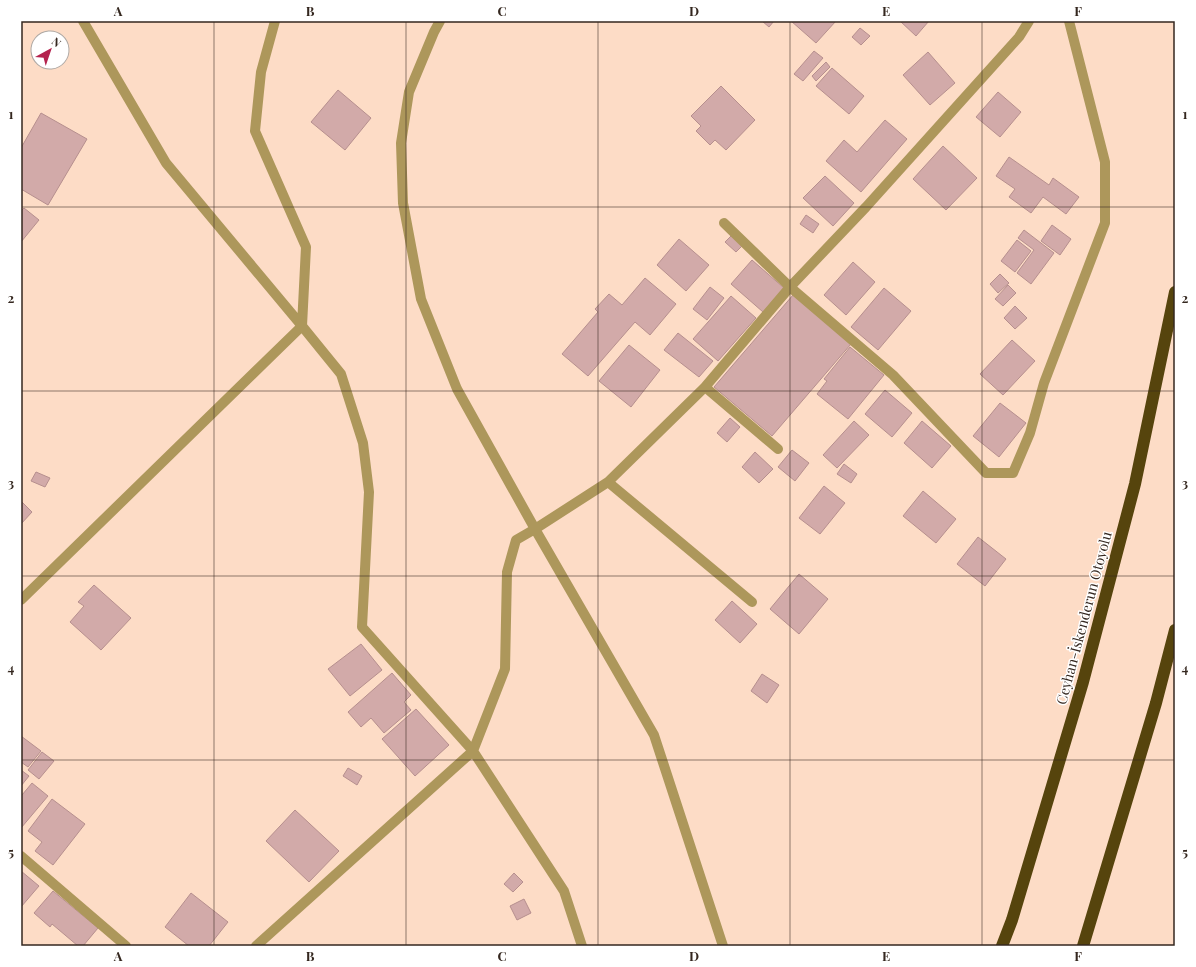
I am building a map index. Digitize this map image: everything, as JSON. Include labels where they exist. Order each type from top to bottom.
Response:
[{"type":"highway","name":"Ceyhan-İskenderun Otoyolu","points":[[1002,946],[1012,920],[1083,682],[1135,484],[1175,292]]},
{"type":"highway","points":[[1083,946],[1156,703],[1175,630]]},
{"type":"street","points":[[83,21],[166,163],[302,326],[340,374],[363,443],[369,492],[362,627],[473,751],[564,891],[582,946]]},
{"type":"street","points":[[21,600],[302,326],[306,246],[255,131],[261,72],[275,21]]},
{"type":"street","points":[[440,21],[434,32],[410,92],[401,143],[403,203],[422,299],[457,389],[535,529],[654,735],[723,946]]},
{"type":"street","points":[[256,946],[473,751],[505,669],[507,572],[516,540],[608,482],[705,387],[790,287],[871,201],[1019,37],[1029,21]]},
{"type":"street","points":[[724,223],[790,287],[893,375],[986,473],[1013,473],[1030,433],[1044,383],[1105,223],[1105,162],[1069,21]]},
{"type":"street","points":[[705,387],[778,450]]},
{"type":"street","points":[[608,482],[752,602]]},
{"type":"street","points":[[21,856],[126,946]]},
{"type":"building","points":[[762,21],[774,21],[769,27]]},
{"type":"building","points":[[791,21],[836,21],[816,43]]},
{"type":"building","points":[[900,21],[929,21],[916,36]]},
{"type":"building","points":[[860,28],[870,36],[861,45],[852,37]]},
{"type":"building","points":[[814,51],[823,58],[803,81],[794,74]]},
{"type":"building","points":[[928,52],[955,83],[930,105],[903,75]]},
{"type":"building","points":[[826,62],[830,67],[816,81],[812,76]]},
{"type":"building","points":[[832,68],[864,96],[849,114],[816,86]]},
{"type":"building","points":[[721,86],[755,120],[726,150],[715,140],[710,145],[696,131],[701,126],[691,116]]},
{"type":"building","points":[[338,90],[371,118],[345,150],[311,122]]},
{"type":"building","points":[[998,92],[1021,112],[1000,137],[976,117]]},
{"type":"building","points":[[41,113],[87,139],[48,205],[21,189],[21,148]]},
{"type":"building","points":[[885,120],[907,139],[861,192],[826,161],[844,140],[857,152]]},
{"type":"building","points":[[943,146],[977,178],[946,210],[913,179]]},
{"type":"building","points":[[1009,157],[1049,185],[1053,178],[1079,197],[1066,214],[1043,197],[1031,213],[1009,197],[1015,189],[996,176]]},
{"type":"building","points":[[825,176],[854,203],[833,226],[803,198]]},
{"type":"building","points":[[24,208],[39,220],[21,242],[21,211]]},
{"type":"building","points":[[806,215],[819,224],[813,233],[800,224]]},
{"type":"building","points":[[1052,225],[1071,239],[1060,255],[1041,241]]},
{"type":"building","points":[[1024,230],[1054,253],[1031,284],[1017,273],[1034,250],[1018,238]]},
{"type":"building","points":[[733,234],[743,245],[736,252],[725,242]]},
{"type":"building","points":[[679,239],[709,265],[686,291],[657,265]]},
{"type":"building","points":[[1017,240],[1031,251],[1015,272],[1001,261]]},
{"type":"building","points":[[752,260],[784,288],[763,312],[731,284]]},
{"type":"building","points":[[853,262],[875,282],[846,315],[824,295]]},
{"type":"building","points":[[1000,274],[1009,283],[998,293],[990,284]]},
{"type":"building","points":[[645,278],[676,304],[650,335],[635,322],[588,376],[562,354],[598,312],[595,309],[609,294],[622,305]]},
{"type":"building","points":[[1008,285],[1016,293],[1003,306],[995,299]]},
{"type":"building","points":[[710,287],[724,298],[707,320],[693,309]]},
{"type":"building","points":[[884,288],[911,311],[878,350],[851,327]]},
{"type":"building","points":[[793,295],[851,344],[772,436],[714,387]]},
{"type":"building","points":[[731,296],[756,318],[718,361],[693,339]]},
{"type":"building","points":[[1015,306],[1027,318],[1015,329],[1004,318]]},
{"type":"building","points":[[678,333],[713,361],[699,377],[664,350]]},
{"type":"building","points":[[1012,340],[1035,361],[1003,395],[980,374]]},
{"type":"building","points":[[629,345],[660,370],[631,407],[599,381]]},
{"type":"building","points":[[850,347],[884,375],[848,419],[817,394],[827,381],[824,379]]},
{"type":"building","points":[[885,390],[912,413],[892,437],[865,414]]},
{"type":"building","points":[[1000,403],[1026,423],[999,457],[973,436]]},
{"type":"building","points":[[730,418],[740,427],[727,442],[717,433]]},
{"type":"building","points":[[854,421],[869,435],[837,468],[823,455]]},
{"type":"building","points":[[922,421],[951,446],[932,468],[904,443]]},
{"type":"building","points":[[792,450],[809,463],[795,481],[778,467]]},
{"type":"building","points":[[755,452],[773,469],[759,483],[742,467]]},
{"type":"building","points":[[844,464],[857,474],[851,483],[837,474]]},
{"type":"building","points":[[36,472],[50,478],[45,487],[31,481]]},
{"type":"building","points":[[824,486],[845,503],[820,534],[799,518]]},
{"type":"building","points":[[923,491],[956,519],[936,543],[903,516]]},
{"type":"building","points":[[21,501],[32,512],[21,524]]},
{"type":"building","points":[[978,537],[1006,559],[985,586],[957,564]]},
{"type":"building","points":[[799,574],[828,599],[799,634],[770,609]]},
{"type":"building","points":[[94,585],[131,618],[101,650],[70,622],[84,606],[78,602]]},
{"type":"building","points":[[732,601],[757,624],[740,643],[715,620]]},
{"type":"building","points":[[361,644],[382,670],[350,696],[328,669]]},
{"type":"building","points":[[392,673],[411,695],[404,702],[411,710],[384,733],[371,718],[361,727],[348,712]]},
{"type":"building","points":[[762,674],[779,685],[767,703],[751,691]]},
{"type":"building","points":[[416,709],[449,745],[415,776],[382,739]]},
{"type":"building","points":[[21,736],[41,751],[28,767],[21,762]]},
{"type":"building","points":[[42,752],[54,761],[39,779],[28,770]]},
{"type":"building","points":[[348,768],[362,776],[357,785],[343,776]]},
{"type":"building","points":[[21,770],[29,776],[21,786]]},
{"type":"building","points":[[32,783],[48,796],[21,828],[21,794],[22,795]]},
{"type":"building","points":[[52,799],[85,824],[53,865],[35,851],[42,842],[28,831]]},
{"type":"building","points":[[295,810],[339,851],[309,882],[266,841]]},
{"type":"building","points":[[21,871],[39,886],[21,907]]},
{"type":"building","points":[[514,873],[523,882],[513,892],[504,884]]},
{"type":"building","points":[[53,891],[98,928],[83,946],[78,946],[52,924],[50,927],[34,913]]},
{"type":"building","points":[[191,893],[228,922],[209,946],[189,946],[165,927]]},
{"type":"building","points":[[524,899],[531,913],[517,920],[510,906]]}]
